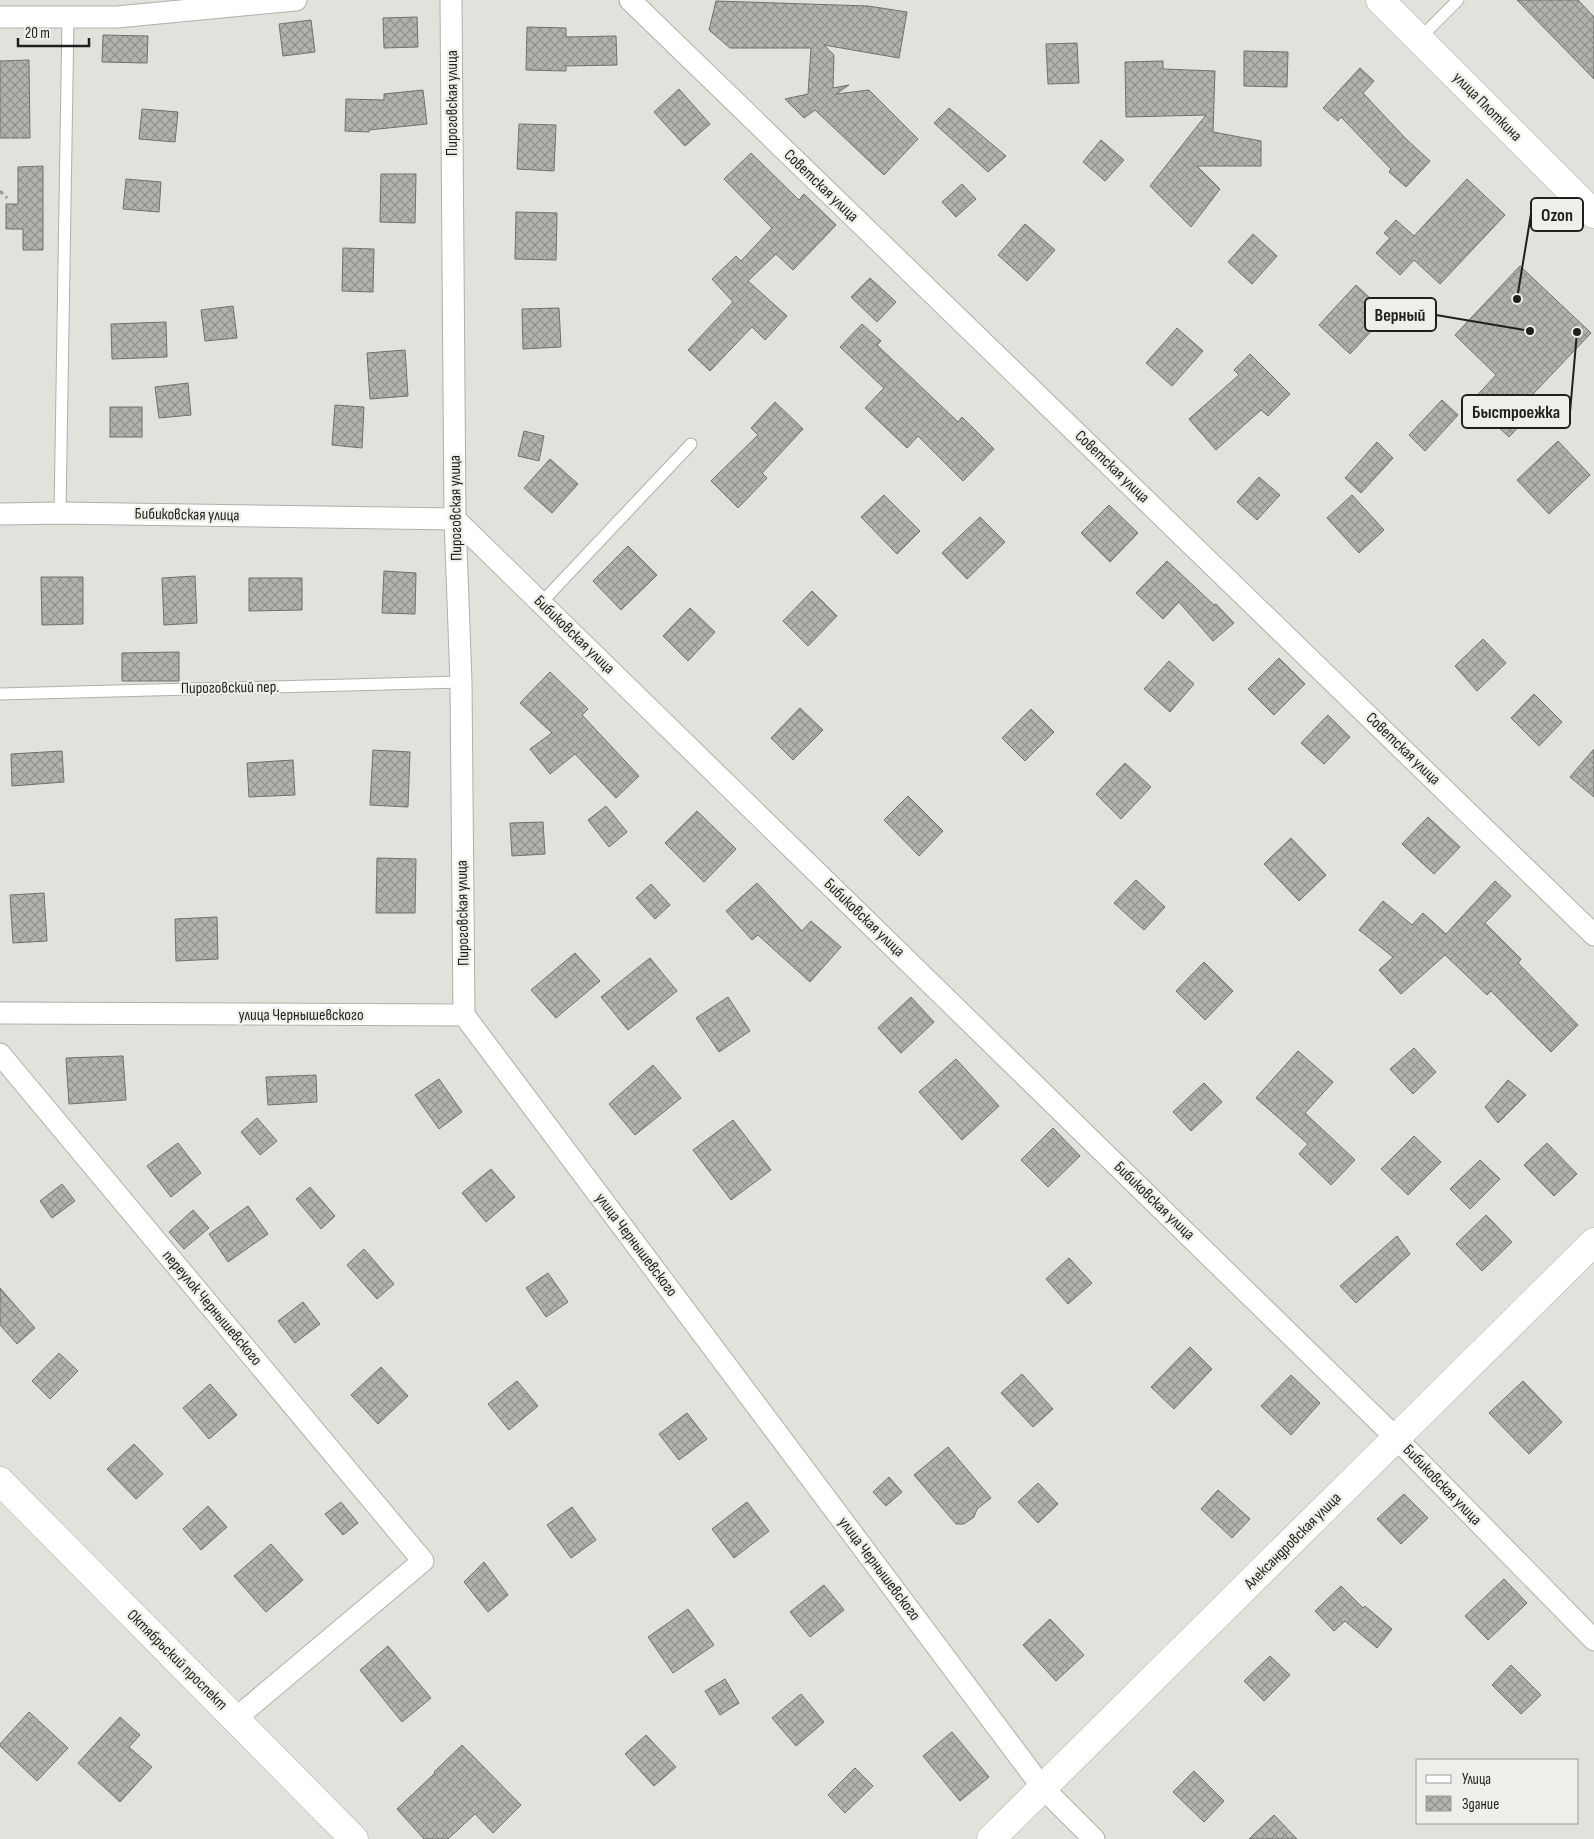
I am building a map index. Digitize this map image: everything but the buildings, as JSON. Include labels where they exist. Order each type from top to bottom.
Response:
[{"type":"street","points":[[0,17],[68,18],[118,8],[296,0]]},
{"type":"street","name":"Пироговская улица","points":[[451,0],[455,519],[461,682],[464,1015]]},
{"type":"street","name":"Советская улица","points":[[630,0],[1594,935]]},
{"type":"street","name":"улица Плоткина","points":[[1380,0],[1594,214]]},
{"type":"street","name":"Бибиковская улица","points":[[0,514],[60,513],[455,519],[1396,1438],[1594,1640]]},
{"type":"street","name":"улица Чернышевского","points":[[0,1013],[464,1015],[1042,1787],[1094,1839]]},
{"type":"street","name":"переулок Чернышевского","points":[[0,1054],[423,1562],[235,1719]]},
{"type":"street","name":"Александровская улица","points":[[991,1839],[1594,1242]]},
{"type":"street","name":"Октябрьский проспект","points":[[0,1481],[354,1839]]},
{"type":"lane","points":[[1419,39],[1458,0]]},
{"type":"lane","points":[[60,513],[68,18]]},
{"type":"lane","points":[[541,603],[691,444]]},
{"type":"lane","name":"Пироговский пер.","points":[[0,694],[461,682]]},
{"type":"path","points":[[0,191],[7,198]]},
{"type":"place","name":"Ozon","points":[[1517,299]]},
{"type":"place","name":"Верный","points":[[1530,331]]},
{"type":"place","name":"Быстроежка","points":[[1577,332]]}]
